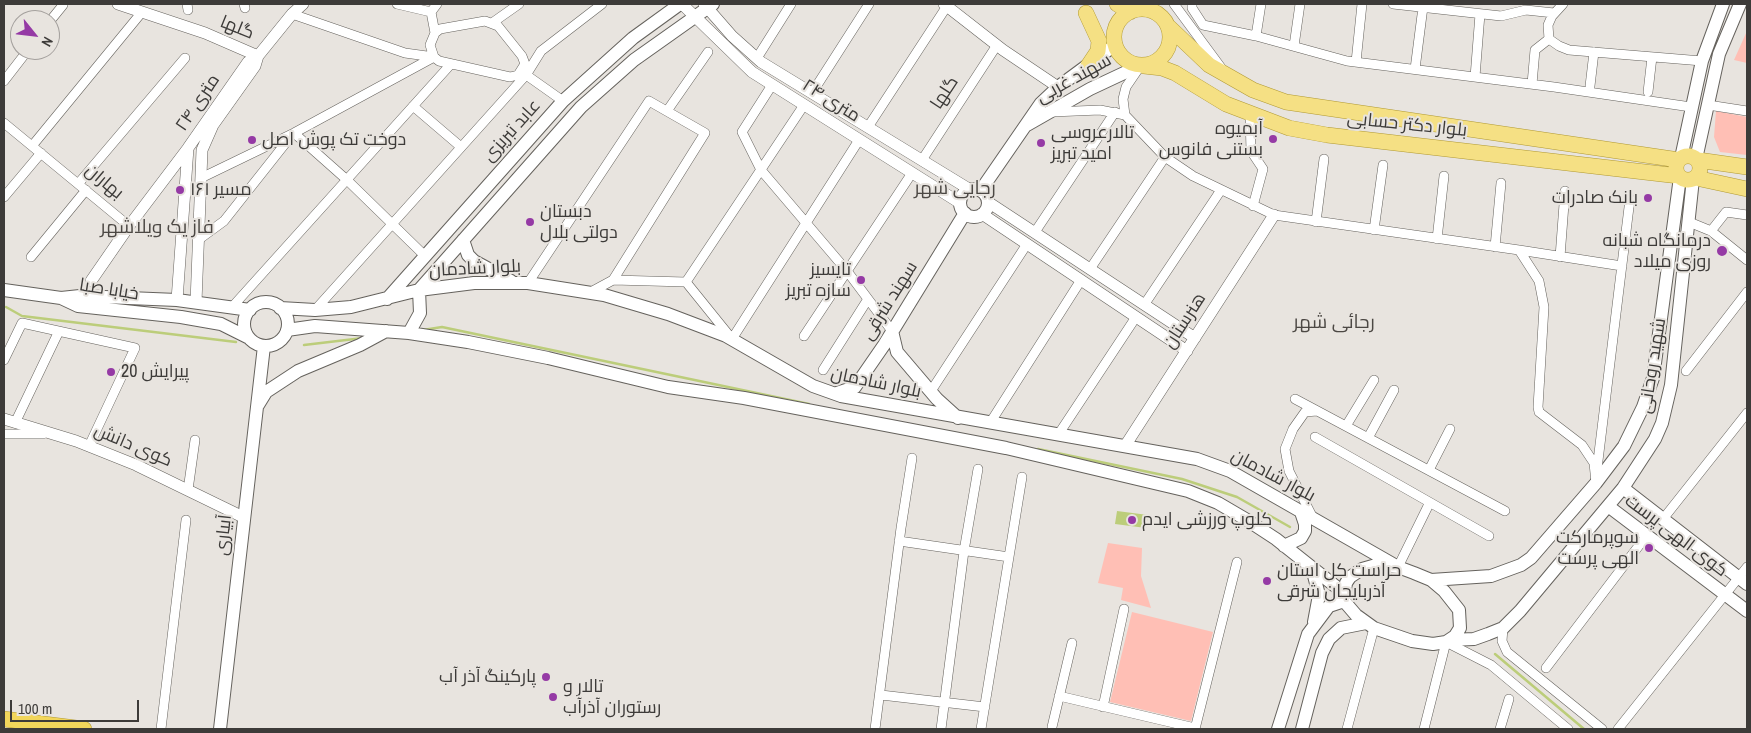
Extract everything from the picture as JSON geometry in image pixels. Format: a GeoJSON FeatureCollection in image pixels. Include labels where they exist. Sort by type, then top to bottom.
{"type":"FeatureCollection","features":[{"type":"Feature","properties":{"kind":"highway"},"geometry":{"type":"LineString","coordinates":[[4,719],[84,729]]}},
{"type":"Feature","properties":{"kind":"main road","name":"عابد تبریزی"},"geometry":{"type":"LineString","coordinates":[[386,299],[562,101],[633,38],[681,4]]}},
{"type":"Feature","properties":{"kind":"main road"},"geometry":{"type":"LineString","coordinates":[[1080,8],[1115,42],[1124,59],[1141,66],[1152,64],[1166,53],[1170,44],[1168,27],[1158,14],[1117,4]]}},
{"type":"Feature","properties":{"kind":"main road"},"geometry":{"type":"LineString","coordinates":[[1689,159],[1691,107],[1704,56],[1722,4]]}},
{"type":"Feature","properties":{"kind":"main road"},"geometry":{"type":"LineString","coordinates":[[1689,159],[1701,169],[1687,177],[1676,169],[1689,159],[1708,104],[1719,54],[1740,4]]}},
{"type":"Feature","properties":{"kind":"main road","name":"عابد تبریزی"},"geometry":{"type":"LineString","coordinates":[[419,290],[581,108],[634,60],[708,5]]}},
{"type":"Feature","properties":{"kind":"main road"},"geometry":{"type":"LineString","coordinates":[[1080,8],[1099,41],[1098,51],[1088,66]]}},
{"type":"Feature","properties":{"kind":"main road"},"geometry":{"type":"LineString","coordinates":[[1115,42],[1118,23],[1133,9]]}},
{"type":"Feature","properties":{"kind":"main road","name":"بلوار دکتر حسابی"},"geometry":{"type":"LineString","coordinates":[[1168,27],[1195,54],[1227,75],[1253,90],[1286,102],[1324,109],[1747,167]]}},
{"type":"Feature","properties":{"kind":"main road"},"geometry":{"type":"LineString","coordinates":[[1714,28],[1727,32]]}},
{"type":"Feature","properties":{"kind":"main road","name":"سهند غربی"},"geometry":{"type":"LineString","coordinates":[[975,190],[1027,125],[1031,115],[1058,87],[1088,66],[1115,42]]}},
{"type":"Feature","properties":{"kind":"main road"},"geometry":{"type":"LineString","coordinates":[[1704,56],[1719,54]]}},
{"type":"Feature","properties":{"kind":"main road","name":"بلوار دکتر حسابی"},"geometry":{"type":"LineString","coordinates":[[1141,66],[1175,73],[1226,104],[1250,115],[1289,128],[1327,135],[1687,177],[1747,188]]}},
{"type":"Feature","properties":{"kind":"main road","name":"سهند غربی"},"geometry":{"type":"LineString","coordinates":[[1027,125],[1090,89],[1141,66]]}},
{"type":"Feature","properties":{"kind":"main road","name":"شهید روحانی"},"geometry":{"type":"LineString","coordinates":[[1370,626],[1395,637],[1422,643],[1474,638],[1503,628],[1528,603],[1623,488],[1655,439],[1667,408],[1689,222],[1687,177]]}},
{"type":"Feature","properties":{"kind":"main road","name":"شهید روحانی"},"geometry":{"type":"LineString","coordinates":[[1431,580],[1491,576],[1521,565],[1531,558],[1634,429],[1653,378],[1687,177]]}},
{"type":"Feature","properties":{"kind":"main road"},"geometry":{"type":"LineString","coordinates":[[975,190],[986,195],[988,202],[982,214],[973,217],[962,208],[964,192],[975,190]]}},
{"type":"Feature","properties":{"kind":"main road","name":"سهند شرقی"},"geometry":{"type":"LineString","coordinates":[[834,393],[850,390],[855,387],[892,330],[962,208]]}},
{"type":"Feature","properties":{"kind":"main road"},"geometry":{"type":"LineString","coordinates":[[463,240],[468,254],[474,261],[522,283]]}},
{"type":"Feature","properties":{"kind":"main road","name":"بلوار شادمان"},"geometry":{"type":"LineString","coordinates":[[280,308],[315,310],[351,308],[419,290],[474,283],[522,283],[589,293],[668,314],[732,340],[813,386],[834,393],[958,418],[1125,446],[1205,462],[1230,471],[1398,568]]}},
{"type":"Feature","properties":{"kind":"main road"},"geometry":{"type":"LineString","coordinates":[[4,290],[61,298]]}},
{"type":"Feature","properties":{"kind":"main road"},"geometry":{"type":"LineString","coordinates":[[408,333],[420,313],[419,290]]}},
{"type":"Feature","properties":{"kind":"main road","name":"خیابا صبا"},"geometry":{"type":"LineString","coordinates":[[61,298],[80,296],[177,300],[233,306],[250,310]]}},
{"type":"Feature","properties":{"kind":"main road","name":"خیابا صبا"},"geometry":{"type":"LineString","coordinates":[[61,298],[78,306],[180,317],[221,324],[249,338]]}},
{"type":"Feature","properties":{"kind":"main road"},"geometry":{"type":"LineString","coordinates":[[263,303],[273,304],[280,308],[287,318],[287,330],[276,343],[264,346],[249,338],[244,326],[250,310],[263,303]]}},
{"type":"Feature","properties":{"kind":"main road"},"geometry":{"type":"LineString","coordinates":[[287,330],[315,326],[408,333],[548,358],[668,388],[744,398],[1006,448],[1188,491],[1218,503],[1284,546],[1344,597],[1370,626]]}},
{"type":"Feature","properties":{"kind":"main road"},"geometry":{"type":"LineString","coordinates":[[892,330],[897,352],[931,391],[958,418]]}},
{"type":"Feature","properties":{"kind":"main road"},"geometry":{"type":"LineString","coordinates":[[257,407],[266,392],[298,371],[360,345],[386,331]]}},
{"type":"Feature","properties":{"kind":"main road","name":"آبیاری"},"geometry":{"type":"LineString","coordinates":[[220,729],[264,346]]}},
{"type":"Feature","properties":{"kind":"main road","name":"کوی الهی پرست"},"geometry":{"type":"LineString","coordinates":[[1623,488],[1743,581]]}},
{"type":"Feature","properties":{"kind":"main road","name":"کوی الهی پرست"},"geometry":{"type":"LineString","coordinates":[[1608,506],[1747,612]]}},
{"type":"Feature","properties":{"kind":"main road"},"geometry":{"type":"LineString","coordinates":[[1284,546],[1301,538],[1305,531],[1306,524],[1302,512]]}},
{"type":"Feature","properties":{"kind":"main road"},"geometry":{"type":"LineString","coordinates":[[1344,597],[1346,583],[1350,577],[1362,569],[1376,565],[1398,568],[1431,580],[1444,591],[1459,610],[1460,628],[1448,641]]}},
{"type":"Feature","properties":{"kind":"main road"},"geometry":{"type":"LineString","coordinates":[[1312,568],[1319,595],[1314,624]]}},
{"type":"Feature","properties":{"kind":"main road"},"geometry":{"type":"LineString","coordinates":[[1278,729],[1302,649],[1314,624],[1329,606],[1344,597]]}},
{"type":"Feature","properties":{"kind":"main road"},"geometry":{"type":"LineString","coordinates":[[1302,729],[1322,652],[1329,639],[1341,628],[1370,626]]}},
{"type":"Feature","properties":{"kind":"street","name":"گلها"},"geometry":{"type":"LineString","coordinates":[[119,4],[205,33],[258,56]]}},
{"type":"Feature","properties":{"kind":"street","name":"۲۴ متری"},"geometry":{"type":"LineString","coordinates":[[196,302],[202,150],[213,125],[255,66],[258,56],[293,9],[303,4]]}},
{"type":"Feature","properties":{"kind":"street"},"geometry":{"type":"LineString","coordinates":[[397,4],[434,8],[435,33],[430,45],[434,57]]}},
{"type":"Feature","properties":{"kind":"street"},"geometry":{"type":"LineString","coordinates":[[492,23],[519,4]]}},
{"type":"Feature","properties":{"kind":"street"},"geometry":{"type":"LineString","coordinates":[[315,310],[462,147],[541,51],[602,4]]}},
{"type":"Feature","properties":{"kind":"street","name":"۲۴ متری"},"geometry":{"type":"LineString","coordinates":[[681,4],[736,58],[768,83],[912,173],[962,208]]}},
{"type":"Feature","properties":{"kind":"street"},"geometry":{"type":"LineString","coordinates":[[757,58],[791,4]]}},
{"type":"Feature","properties":{"kind":"street"},"geometry":{"type":"LineString","coordinates":[[812,93],[869,4]]}},
{"type":"Feature","properties":{"kind":"street"},"geometry":{"type":"LineString","coordinates":[[1174,4],[1227,75]]}},
{"type":"Feature","properties":{"kind":"street"},"geometry":{"type":"LineString","coordinates":[[1192,4],[1192,8],[1203,24],[1356,62],[1532,84],[1691,107]]}},
{"type":"Feature","properties":{"kind":"street"},"geometry":{"type":"LineString","coordinates":[[1256,36],[1261,4]]}},
{"type":"Feature","properties":{"kind":"street"},"geometry":{"type":"LineString","coordinates":[[1294,46],[1300,4]]}},
{"type":"Feature","properties":{"kind":"street"},"geometry":{"type":"LineString","coordinates":[[1356,62],[1362,4]]}},
{"type":"Feature","properties":{"kind":"street"},"geometry":{"type":"LineString","coordinates":[[1393,4],[1501,16],[1526,10],[1554,13]]}},
{"type":"Feature","properties":{"kind":"street"},"geometry":{"type":"LineString","coordinates":[[1517,4],[1526,10]]}},
{"type":"Feature","properties":{"kind":"street"},"geometry":{"type":"LineString","coordinates":[[1563,4],[1554,13],[1548,25],[1549,38],[1559,46],[1570,50],[1652,57],[1704,56]]}},
{"type":"Feature","properties":{"kind":"street"},"geometry":{"type":"LineString","coordinates":[[59,10],[63,5]]}},
{"type":"Feature","properties":{"kind":"street","name":"۲۴ متری"},"geometry":{"type":"LineString","coordinates":[[708,5],[732,36],[772,69],[975,190]]}},
{"type":"Feature","properties":{"kind":"street"},"geometry":{"type":"LineString","coordinates":[[868,127],[945,5],[997,45],[1058,87]]}},
{"type":"Feature","properties":{"kind":"street"},"geometry":{"type":"LineString","coordinates":[[1415,69],[1423,7]]}},
{"type":"Feature","properties":{"kind":"street"},"geometry":{"type":"LineString","coordinates":[[293,9],[405,52],[434,57],[439,61],[510,77],[524,74],[562,101]]}},
{"type":"Feature","properties":{"kind":"street"},"geometry":{"type":"LineString","coordinates":[[32,146],[142,12]]}},
{"type":"Feature","properties":{"kind":"street"},"geometry":{"type":"LineString","coordinates":[[1475,77],[1480,14]]}},
{"type":"Feature","properties":{"kind":"street"},"geometry":{"type":"LineString","coordinates":[[435,33],[446,28],[478,22],[492,23],[503,31],[522,56],[525,64],[524,74]]}},
{"type":"Feature","properties":{"kind":"street"},"geometry":{"type":"LineString","coordinates":[[1532,84],[1535,50],[1549,38]]}},
{"type":"Feature","properties":{"kind":"street","name":"گلها"},"geometry":{"type":"LineString","coordinates":[[922,160],[997,45]]}},
{"type":"Feature","properties":{"kind":"street"},"geometry":{"type":"LineString","coordinates":[[667,111],[708,52]]}},
{"type":"Feature","properties":{"kind":"street"},"geometry":{"type":"LineString","coordinates":[[1590,86],[1594,52]]}},
{"type":"Feature","properties":{"kind":"street","name":"۲۴ متری"},"geometry":{"type":"LineString","coordinates":[[177,300],[188,148],[248,62],[258,56]]}},
{"type":"Feature","properties":{"kind":"street"},"geometry":{"type":"LineString","coordinates":[[201,178],[294,133],[434,57]]}},
{"type":"Feature","properties":{"kind":"street"},"geometry":{"type":"LineString","coordinates":[[1648,92],[1652,57]]}},
{"type":"Feature","properties":{"kind":"street"},"geometry":{"type":"LineString","coordinates":[[78,184],[185,58]]}},
{"type":"Feature","properties":{"kind":"street"},"geometry":{"type":"LineString","coordinates":[[4,80],[20,60]]}},
{"type":"Feature","properties":{"kind":"street"},"geometry":{"type":"LineString","coordinates":[[233,306],[451,64]]}},
{"type":"Feature","properties":{"kind":"street"},"geometry":{"type":"LineString","coordinates":[[1125,116],[1123,99],[1126,87],[1141,66]]}},
{"type":"Feature","properties":{"kind":"street"},"geometry":{"type":"LineString","coordinates":[[772,69],[768,83],[742,132],[762,170],[848,270],[892,330]]}},
{"type":"Feature","properties":{"kind":"street"},"geometry":{"type":"LineString","coordinates":[[522,283],[649,101],[705,134],[614,280]]}},
{"type":"Feature","properties":{"kind":"street"},"geometry":{"type":"LineString","coordinates":[[1708,104],[1747,111]]}},
{"type":"Feature","properties":{"kind":"street"},"geometry":{"type":"LineString","coordinates":[[686,282],[804,105]]}},
{"type":"Feature","properties":{"kind":"street"},"geometry":{"type":"LineString","coordinates":[[413,106],[462,147]]}},
{"type":"Feature","properties":{"kind":"street"},"geometry":{"type":"LineString","coordinates":[[1050,112],[1115,112],[1125,116],[1165,157],[1193,176],[1274,215],[1622,266]]}},
{"type":"Feature","properties":{"kind":"street"},"geometry":{"type":"LineString","coordinates":[[1035,232],[1115,112]]}},
{"type":"Feature","properties":{"kind":"street"},"geometry":{"type":"LineString","coordinates":[[1250,115],[1251,151],[1263,168],[1253,206]]}},
{"type":"Feature","properties":{"kind":"street","name":"بهاران"},"geometry":{"type":"LineString","coordinates":[[4,122],[129,226],[188,148]]}},
{"type":"Feature","properties":{"kind":"street"},"geometry":{"type":"LineString","coordinates":[[294,133],[424,255]]}},
{"type":"Feature","properties":{"kind":"street"},"geometry":{"type":"LineString","coordinates":[[198,240],[224,221],[294,133]]}},
{"type":"Feature","properties":{"kind":"street"},"geometry":{"type":"LineString","coordinates":[[589,293],[614,280],[686,282],[732,340],[859,140]]}},
{"type":"Feature","properties":{"kind":"street"},"geometry":{"type":"LineString","coordinates":[[188,148],[202,150]]}},
{"type":"Feature","properties":{"kind":"street"},"geometry":{"type":"LineString","coordinates":[[4,197],[41,153]]}},
{"type":"Feature","properties":{"kind":"street"},"geometry":{"type":"LineString","coordinates":[[1090,269],[1165,157]]}},
{"type":"Feature","properties":{"kind":"street"},"geometry":{"type":"LineString","coordinates":[[1316,222],[1324,159]]}},
{"type":"Feature","properties":{"kind":"street"},"geometry":{"type":"LineString","coordinates":[[1374,230],[1382,165]]}},
{"type":"Feature","properties":{"kind":"street"},"geometry":{"type":"LineString","coordinates":[[804,336],[912,173]]}},
{"type":"Feature","properties":{"kind":"street"},"geometry":{"type":"LineString","coordinates":[[1437,239],[1444,176]]}},
{"type":"Feature","properties":{"kind":"street"},"geometry":{"type":"LineString","coordinates":[[1495,247],[1501,183]]}},
{"type":"Feature","properties":{"kind":"street"},"geometry":{"type":"LineString","coordinates":[[185,188],[189,193],[195,194],[200,191]]}},
{"type":"Feature","properties":{"kind":"street"},"geometry":{"type":"LineString","coordinates":[[31,257],[86,190]]}},
{"type":"Feature","properties":{"kind":"street"},"geometry":{"type":"LineString","coordinates":[[1144,305],[1221,190]]}},
{"type":"Feature","properties":{"kind":"street"},"geometry":{"type":"LineString","coordinates":[[1560,257],[1565,191]]}},
{"type":"Feature","properties":{"kind":"street"},"geometry":{"type":"LineString","coordinates":[[1596,477],[1630,199]]}},
{"type":"Feature","properties":{"kind":"street"},"geometry":{"type":"LineString","coordinates":[[988,202],[1194,338]]}},
{"type":"Feature","properties":{"kind":"street"},"geometry":{"type":"LineString","coordinates":[[1710,231],[1726,212],[1747,215]]}},
{"type":"Feature","properties":{"kind":"street"},"geometry":{"type":"LineString","coordinates":[[982,214],[1187,351]]}},
{"type":"Feature","properties":{"kind":"street","name":"هنرستان"},"geometry":{"type":"LineString","coordinates":[[1125,446],[1274,215]]}},
{"type":"Feature","properties":{"kind":"street"},"geometry":{"type":"LineString","coordinates":[[1689,222],[1710,231],[1747,260]]}},
{"type":"Feature","properties":{"kind":"street"},"geometry":{"type":"LineString","coordinates":[[91,281],[129,226]]}},
{"type":"Feature","properties":{"kind":"street"},"geometry":{"type":"LineString","coordinates":[[931,391],[1027,244]]}},
{"type":"Feature","properties":{"kind":"street"},"geometry":{"type":"LineString","coordinates":[[1519,250],[1539,281],[1544,307],[1539,412],[1582,445],[1594,463],[1596,477]]}},
{"type":"Feature","properties":{"kind":"street"},"geometry":{"type":"LineString","coordinates":[[990,423],[1081,280]]}},
{"type":"Feature","properties":{"kind":"street"},"geometry":{"type":"LineString","coordinates":[[1686,371],[1747,292]]}},
{"type":"Feature","properties":{"kind":"street"},"geometry":{"type":"LineString","coordinates":[[823,370],[868,299]]}},
{"type":"Feature","properties":{"kind":"street"},"geometry":{"type":"LineString","coordinates":[[1058,435],[1136,317]]}},
{"type":"Feature","properties":{"kind":"street"},"geometry":{"type":"LineString","coordinates":[[4,360],[22,323],[135,348],[89,446]]}},
{"type":"Feature","properties":{"kind":"street"},"geometry":{"type":"LineString","coordinates":[[9,421],[59,331]]}},
{"type":"Feature","properties":{"kind":"street"},"geometry":{"type":"LineString","coordinates":[[1346,426],[1374,380]]}},
{"type":"Feature","properties":{"kind":"street"},"geometry":{"type":"LineString","coordinates":[[1368,438],[1394,390]]}},
{"type":"Feature","properties":{"kind":"street"},"geometry":{"type":"LineString","coordinates":[[1295,399],[1505,511]]}},
{"type":"Feature","properties":{"kind":"street"},"geometry":{"type":"LineString","coordinates":[[1313,518],[1289,471],[1285,449],[1293,429],[1305,412],[1318,411]]}},
{"type":"Feature","properties":{"kind":"street"},"geometry":{"type":"LineString","coordinates":[[1663,519],[1747,413]]}},
{"type":"Feature","properties":{"kind":"street","name":"کوی دانش"},"geometry":{"type":"LineString","coordinates":[[9,421],[89,446],[136,465],[243,517]]}},
{"type":"Feature","properties":{"kind":"street"},"geometry":{"type":"LineString","coordinates":[[1429,470],[1450,430]]}},
{"type":"Feature","properties":{"kind":"street"},"geometry":{"type":"LineString","coordinates":[[4,434],[51,434]]}},
{"type":"Feature","properties":{"kind":"street"},"geometry":{"type":"LineString","coordinates":[[1315,437],[1489,536]]}},
{"type":"Feature","properties":{"kind":"street"},"geometry":{"type":"LineString","coordinates":[[188,490],[195,440]]}},
{"type":"Feature","properties":{"kind":"street"},"geometry":{"type":"LineString","coordinates":[[875,729],[881,695],[899,541],[912,458]]}},
{"type":"Feature","properties":{"kind":"street"},"geometry":{"type":"LineString","coordinates":[[941,729],[964,551],[978,469]]}},
{"type":"Feature","properties":{"kind":"street"},"geometry":{"type":"LineString","coordinates":[[981,729],[1022,477]]}},
{"type":"Feature","properties":{"kind":"street"},"geometry":{"type":"LineString","coordinates":[[1398,568],[1430,504]]}},
{"type":"Feature","properties":{"kind":"street"},"geometry":{"type":"LineString","coordinates":[[161,729],[186,520]]}},
{"type":"Feature","properties":{"kind":"street"},"geometry":{"type":"LineString","coordinates":[[1546,668],[1647,535]]}},
{"type":"Feature","properties":{"kind":"street"},"geometry":{"type":"LineString","coordinates":[[899,541],[1009,557]]}},
{"type":"Feature","properties":{"kind":"street"},"geometry":{"type":"LineString","coordinates":[[1059,696],[1195,728],[1237,562]]}},
{"type":"Feature","properties":{"kind":"street"},"geometry":{"type":"LineString","coordinates":[[1618,729],[1726,595],[1743,581],[1747,567]]}},
{"type":"Feature","properties":{"kind":"street"},"geometry":{"type":"LineString","coordinates":[[1103,707],[1124,609]]}},
{"type":"Feature","properties":{"kind":"street"},"geometry":{"type":"LineString","coordinates":[[1347,729],[1370,626]]}},
{"type":"Feature","properties":{"kind":"street"},"geometry":{"type":"LineString","coordinates":[[1503,628],[1502,641],[1507,652],[1602,729]]}},
{"type":"Feature","properties":{"kind":"street"},"geometry":{"type":"LineString","coordinates":[[1424,729],[1448,641],[1491,665],[1568,729]]}},
{"type":"Feature","properties":{"kind":"street"},"geometry":{"type":"LineString","coordinates":[[1052,727],[1072,643]]}},
{"type":"Feature","properties":{"kind":"street"},"geometry":{"type":"LineString","coordinates":[[881,695],[985,707]]}},
{"type":"Feature","properties":{"kind":"street"},"geometry":{"type":"LineString","coordinates":[[1500,729],[1509,699]]}},
{"type":"Feature","properties":{"kind":"shaded area"},"geometry":{"type":"Polygon","coordinates":[[[1747,31],[1747,63],[1734,60],[1747,31]]]}},
{"type":"Feature","properties":{"kind":"shaded area"},"geometry":{"type":"Polygon","coordinates":[[[1716,111],[1747,117],[1747,155],[1720,152],[1714,137],[1716,111]]]}},
{"type":"Feature","properties":{"kind":"shaded area","name":"کلوپ ورزشی ایدم"},"geometry":{"type":"Polygon","coordinates":[[[1117,511],[1148,515],[1146,528],[1115,524],[1117,511]]]}},
{"type":"Feature","properties":{"kind":"shaded area"},"geometry":{"type":"Polygon","coordinates":[[[1108,543],[1142,548],[1141,576],[1151,608],[1121,600],[1123,588],[1098,583],[1108,543]]]}},
{"type":"Feature","properties":{"kind":"shaded area"},"geometry":{"type":"Polygon","coordinates":[[[1132,612],[1213,632],[1191,721],[1110,702],[1132,612]]]}},
{"type":"Feature","properties":{"kind":"waterway"},"geometry":{"type":"LineString","coordinates":[[6,307],[22,316],[236,342]]}},
{"type":"Feature","properties":{"kind":"waterway"},"geometry":{"type":"LineString","coordinates":[[423,330],[442,327],[809,404]]}},
{"type":"Feature","properties":{"kind":"waterway"},"geometry":{"type":"LineString","coordinates":[[304,345],[363,338]]}},
{"type":"Feature","properties":{"kind":"waterway"},"geometry":{"type":"LineString","coordinates":[[1038,449],[1182,479],[1237,497],[1290,527]]}},
{"type":"Feature","properties":{"kind":"waterway"},"geometry":{"type":"LineString","coordinates":[[1495,654],[1584,729]]}},
{"type":"Feature","properties":{"kind":"place","name":"آبمیوه بستنی فانوس"},"geometry":{"type":"Point","coordinates":[1273,139]}},
{"type":"Feature","properties":{"kind":"place","name":"دوخت تک پوش اصل"},"geometry":{"type":"Point","coordinates":[252,140]}},
{"type":"Feature","properties":{"kind":"place","name":"تالارعروسی امید تبریز"},"geometry":{"type":"Point","coordinates":[1041,143]}},
{"type":"Feature","properties":{"kind":"place","name":"مسیر ۱۶۱"},"geometry":{"type":"Point","coordinates":[180,190]}},
{"type":"Feature","properties":{"kind":"place","name":"بانک صادرات"},"geometry":{"type":"Point","coordinates":[1648,198]}},
{"type":"Feature","properties":{"kind":"place","name":"دبستان دولتی بلال"},"geometry":{"type":"Point","coordinates":[530,222]}},
{"type":"Feature","properties":{"kind":"place","name":"درمانگاه شبانه روزی میلاد"},"geometry":{"type":"Point","coordinates":[1722,251]}},
{"type":"Feature","properties":{"kind":"place","name":"تایسیز سازه تبریز"},"geometry":{"type":"Point","coordinates":[861,280]}},
{"type":"Feature","properties":{"kind":"place","name":"پیرایش 20"},"geometry":{"type":"Point","coordinates":[111,372]}},
{"type":"Feature","properties":{"kind":"place","name":"کلوپ ورزشی ایدم"},"geometry":{"type":"Point","coordinates":[1132,520]}},
{"type":"Feature","properties":{"kind":"place","name":"سوپرمارکت الهی پرست"},"geometry":{"type":"Point","coordinates":[1649,548]}},
{"type":"Feature","properties":{"kind":"place","name":"حراست کل استان آذربایجان شرقی"},"geometry":{"type":"Point","coordinates":[1267,581]}},
{"type":"Feature","properties":{"kind":"place","name":"پارکینگ آذر آب"},"geometry":{"type":"Point","coordinates":[546,677]}},
{"type":"Feature","properties":{"kind":"place","name":"تالار و رستوران آذرآب"},"geometry":{"type":"Point","coordinates":[553,697]}},
{"type":"Feature","properties":{"kind":"district","name":"رجایی شهر"},"geometry":{"type":"Point","coordinates":[955,189]}},
{"type":"Feature","properties":{"kind":"district","name":"فاز یک ویلاشهر"},"geometry":{"type":"Point","coordinates":[157,228]}},
{"type":"Feature","properties":{"kind":"district","name":"رجائی شهر"},"geometry":{"type":"Point","coordinates":[1334,323]}}]}
